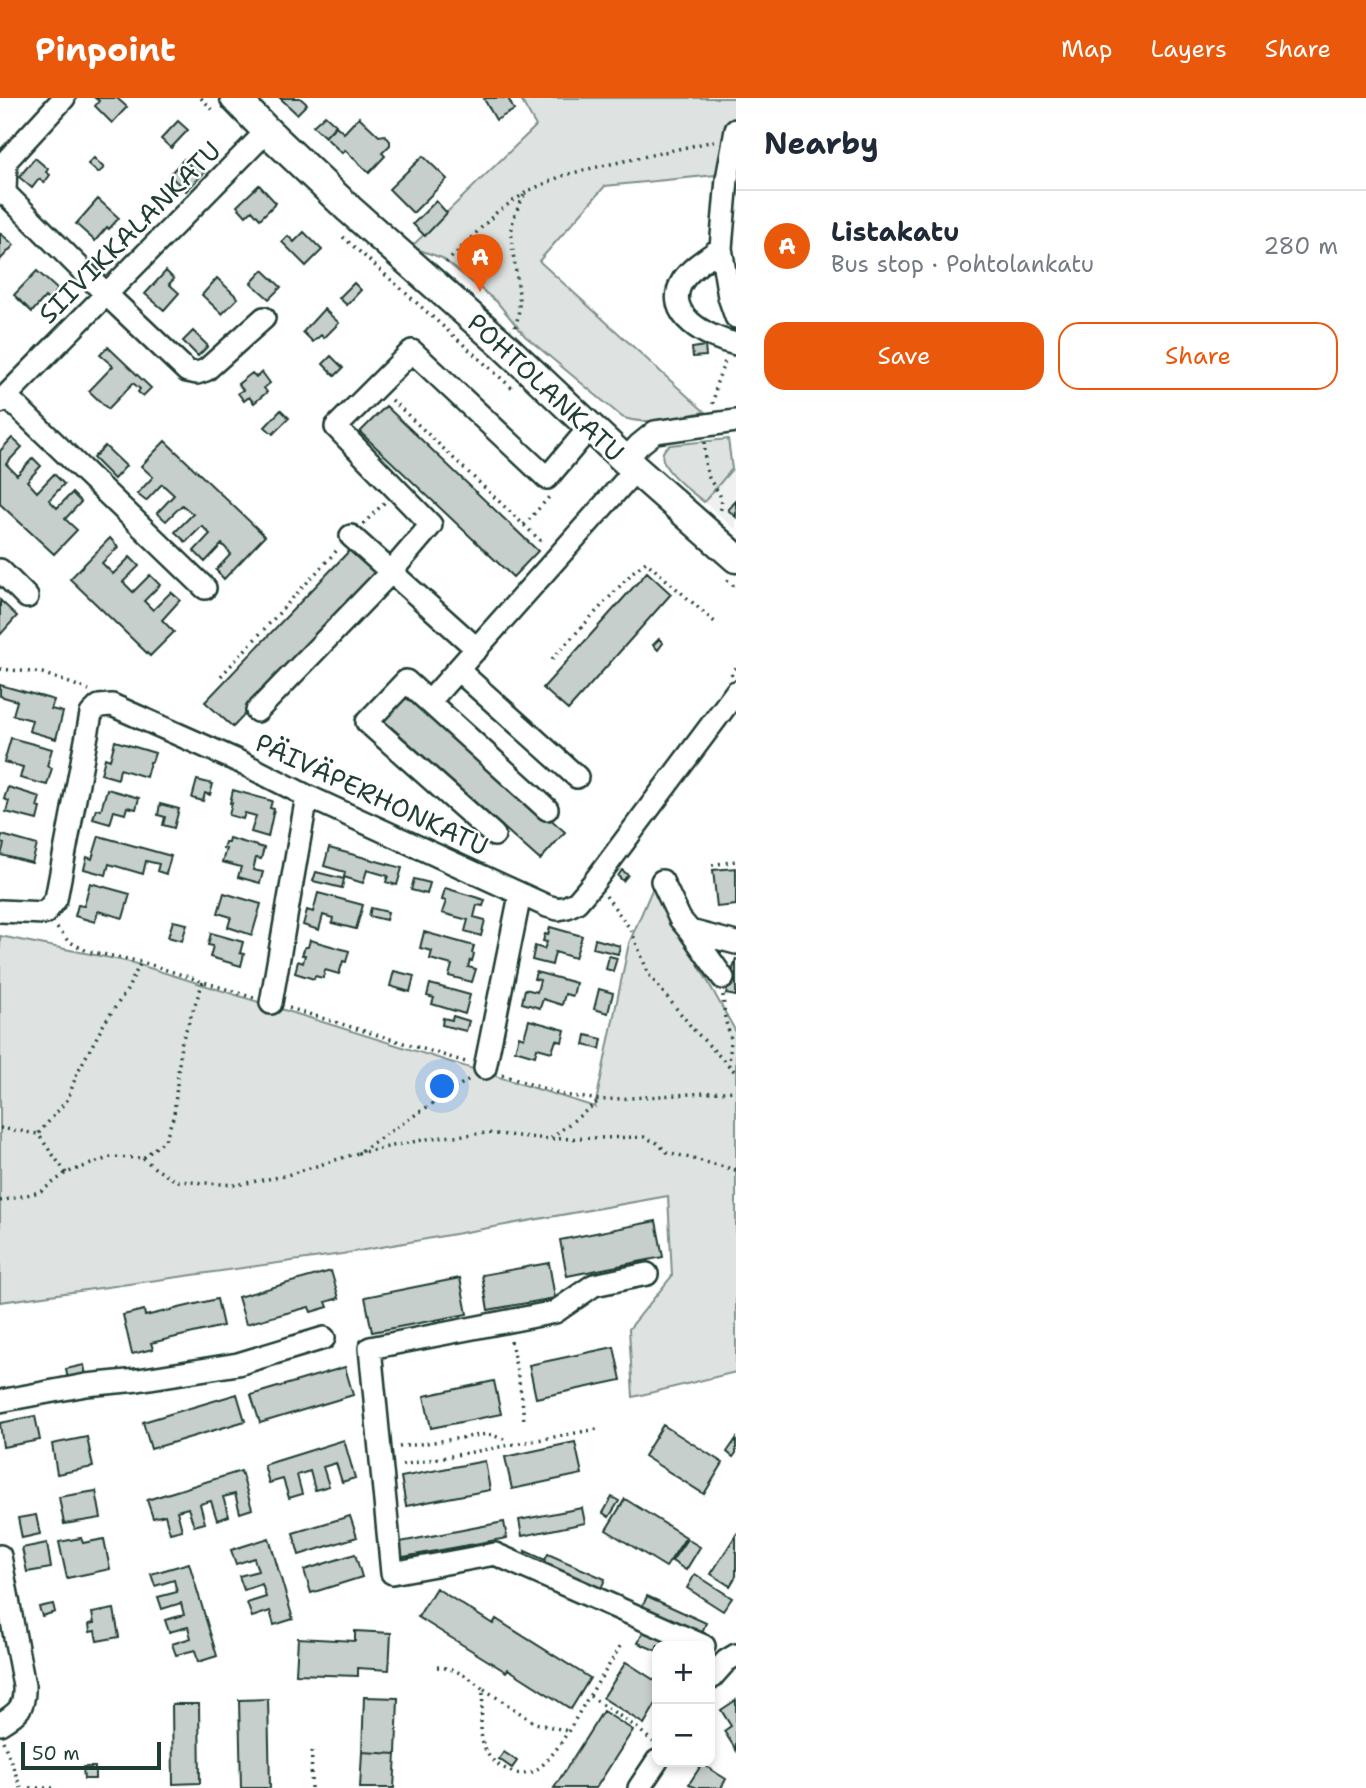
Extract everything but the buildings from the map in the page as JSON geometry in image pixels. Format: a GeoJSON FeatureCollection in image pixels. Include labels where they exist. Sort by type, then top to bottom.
{"type":"FeatureCollection","features":[{"type":"Feature","properties":{"kind":"main road","name":"POHTOLANKATU"},"geometry":{"type":"LineString","coordinates":[[235,98],[349,209],[503,345],[630,465],[736,558]]}},
{"type":"Feature","properties":{"kind":"street"},"geometry":{"type":"LineString","coordinates":[[64,99],[6,161],[2,194],[187,371],[197,373],[206,370],[264,318]]}},
{"type":"Feature","properties":{"kind":"street","name":"SIIVIKKALANKATU"},"geometry":{"type":"LineString","coordinates":[[3,399],[268,131]]}},
{"type":"Feature","properties":{"kind":"street"},"geometry":{"type":"LineString","coordinates":[[735,134],[727,179],[721,248],[729,297],[736,317]]}},
{"type":"Feature","properties":{"kind":"street"},"geometry":{"type":"LineString","coordinates":[[721,248],[682,281],[678,293],[679,304],[687,321],[736,345]]}},
{"type":"Feature","properties":{"kind":"street"},"geometry":{"type":"LineString","coordinates":[[257,712],[391,572],[431,525],[336,427],[412,351],[547,478],[590,428]]}},
{"type":"Feature","properties":{"kind":"street"},"geometry":{"type":"LineString","coordinates":[[3,399],[205,588]]}},
{"type":"Feature","properties":{"kind":"street"},"geometry":{"type":"LineString","coordinates":[[429,702],[558,557],[630,465],[639,445],[655,432],[736,421]]}},
{"type":"Feature","properties":{"kind":"street"},"geometry":{"type":"LineString","coordinates":[[351,536],[477,649]]}},
{"type":"Feature","properties":{"kind":"street"},"geometry":{"type":"LineString","coordinates":[[0,570],[27,597]]}},
{"type":"Feature","properties":{"kind":"street"},"geometry":{"type":"LineString","coordinates":[[458,670],[577,777]]}},
{"type":"Feature","properties":{"kind":"street"},"geometry":{"type":"LineString","coordinates":[[494,835],[367,722],[406,681],[547,809]]}},
{"type":"Feature","properties":{"kind":"street","name":"PÄIVÄPERHONKATU"},"geometry":{"type":"LineString","coordinates":[[99,706],[112,705],[238,761],[520,895],[558,909],[577,902],[594,882],[736,692]]}},
{"type":"Feature","properties":{"kind":"street"},"geometry":{"type":"LineString","coordinates":[[0,911],[45,913],[56,899],[92,714],[99,706]]}},
{"type":"Feature","properties":{"kind":"street"},"geometry":{"type":"LineString","coordinates":[[271,1003],[307,796]]}},
{"type":"Feature","properties":{"kind":"street"},"geometry":{"type":"LineString","coordinates":[[662,881],[680,919],[723,978]]}},
{"type":"Feature","properties":{"kind":"street"},"geometry":{"type":"LineString","coordinates":[[485,1068],[520,895]]}},
{"type":"Feature","properties":{"kind":"street"},"geometry":{"type":"LineString","coordinates":[[690,931],[736,943]]}},
{"type":"Feature","properties":{"kind":"street"},"geometry":{"type":"LineString","coordinates":[[647,1274],[594,1285],[555,1312],[370,1348],[392,1573],[495,1554],[694,1641]]}},
{"type":"Feature","properties":{"kind":"street"},"geometry":{"type":"LineString","coordinates":[[0,1401],[86,1385],[138,1380],[238,1364],[324,1338]]}},
{"type":"Feature","properties":{"kind":"street"},"geometry":{"type":"LineString","coordinates":[[0,1556],[25,1699],[1,1732]]}},
{"type":"Feature","properties":{"kind":"street"},"geometry":{"type":"LineString","coordinates":[[715,1670],[724,1655]]}},
{"type":"Feature","properties":{"kind":"street"},"geometry":{"type":"LineString","coordinates":[[639,1788],[652,1760]]}},
{"type":"Feature","properties":{"kind":"path"},"geometry":{"type":"LineString","coordinates":[[446,263],[497,212],[524,194],[562,176],[735,134]]}},
{"type":"Feature","properties":{"kind":"path"},"geometry":{"type":"LineString","coordinates":[[513,332],[519,317],[519,299],[512,224],[524,194]]}},
{"type":"Feature","properties":{"kind":"path"},"geometry":{"type":"LineString","coordinates":[[377,386],[558,557]]}},
{"type":"Feature","properties":{"kind":"path"},"geometry":{"type":"LineString","coordinates":[[221,676],[397,489]]}},
{"type":"Feature","properties":{"kind":"path"},"geometry":{"type":"LineString","coordinates":[[552,659],[634,571],[646,562],[717,625]]}},
{"type":"Feature","properties":{"kind":"path"},"geometry":{"type":"LineString","coordinates":[[0,670],[42,673],[88,689],[99,706]]}},
{"type":"Feature","properties":{"kind":"path"},"geometry":{"type":"LineString","coordinates":[[712,864],[736,861]]}},
{"type":"Feature","properties":{"kind":"path"},"geometry":{"type":"LineString","coordinates":[[594,882],[631,930],[649,975],[694,1030],[736,1073]]}},
{"type":"Feature","properties":{"kind":"path"},"geometry":{"type":"LineString","coordinates":[[45,913],[68,942],[87,951],[142,961],[564,1095],[600,1100],[736,1091]]}},
{"type":"Feature","properties":{"kind":"path"},"geometry":{"type":"LineString","coordinates":[[38,1134],[68,1100],[77,1073],[142,961]]}},
{"type":"Feature","properties":{"kind":"path"},"geometry":{"type":"LineString","coordinates":[[723,978],[725,1019],[731,1039],[729,1065]]}},
{"type":"Feature","properties":{"kind":"path"},"geometry":{"type":"LineString","coordinates":[[143,1158],[165,1140],[174,1115],[180,1044],[203,982]]}},
{"type":"Feature","properties":{"kind":"path"},"geometry":{"type":"LineString","coordinates":[[358,1153],[485,1068]]}},
{"type":"Feature","properties":{"kind":"path"},"geometry":{"type":"LineString","coordinates":[[549,1139],[600,1100]]}},
{"type":"Feature","properties":{"kind":"path"},"geometry":{"type":"LineString","coordinates":[[0,1128],[38,1134],[66,1173]]}},
{"type":"Feature","properties":{"kind":"path"},"geometry":{"type":"LineString","coordinates":[[0,1201],[40,1192],[66,1173],[111,1157],[143,1158],[176,1181],[236,1185],[285,1176],[358,1153],[432,1138],[486,1133],[549,1139],[644,1137],[667,1152],[736,1170]]}},
{"type":"Feature","properties":{"kind":"path"},"geometry":{"type":"LineString","coordinates":[[508,1322],[524,1422]]}},
{"type":"Feature","properties":{"kind":"path"},"geometry":{"type":"LineString","coordinates":[[381,1459],[597,1429]]}},
{"type":"Feature","properties":{"kind":"path"},"geometry":{"type":"LineString","coordinates":[[381,1459],[488,1434],[504,1439]]}},
{"type":"Feature","properties":{"kind":"path"},"geometry":{"type":"LineString","coordinates":[[484,1689],[481,1733],[484,1752],[497,1765],[515,1774],[534,1772],[550,1757],[568,1731],[620,1646]]}},
{"type":"Feature","properties":{"kind":"path"},"geometry":{"type":"LineString","coordinates":[[437,1667],[468,1676],[535,1723],[568,1731]]}},
{"type":"Feature","properties":{"kind":"path"},"geometry":{"type":"LineString","coordinates":[[590,1696],[636,1727],[652,1747]]}},
{"type":"Feature","properties":{"kind":"path"},"geometry":{"type":"LineString","coordinates":[[1,1732],[21,1788]]}},
{"type":"Feature","properties":{"kind":"path"},"geometry":{"type":"LineString","coordinates":[[311,1788],[312,1746]]}},
{"type":"Feature","properties":{"kind":"path"},"geometry":{"type":"LineString","coordinates":[[30,1788],[52,1788]]}},
{"type":"Feature","properties":{"kind":"shaded area"},"geometry":{"type":"Polygon","coordinates":[[[520,98],[736,98],[736,173],[605,186],[539,261],[705,412],[651,421],[622,417],[525,336],[497,302],[442,258],[411,247],[536,126],[520,98]]]}},
{"type":"Feature","properties":{"kind":"shaded area"},"geometry":{"type":"Polygon","coordinates":[[[728,439],[732,469],[704,502],[666,467],[664,451],[670,445],[728,439]]]}},
{"type":"Feature","properties":{"kind":"shaded area"},"geometry":{"type":"Polygon","coordinates":[[[732,469],[736,472],[736,530],[704,502],[732,469]]]}},
{"type":"Feature","properties":{"kind":"shaded area"},"geometry":{"type":"Polygon","coordinates":[[[654,885],[736,1032],[736,1372],[633,1397],[629,1329],[672,1276],[668,1196],[342,1254],[0,1302],[0,936],[130,962],[595,1107],[629,943],[654,885]]]}},
{"type":"Feature","properties":{"kind":"place","name":"Listakatu"},"geometry":{"type":"Point","coordinates":[480,292]}}]}
